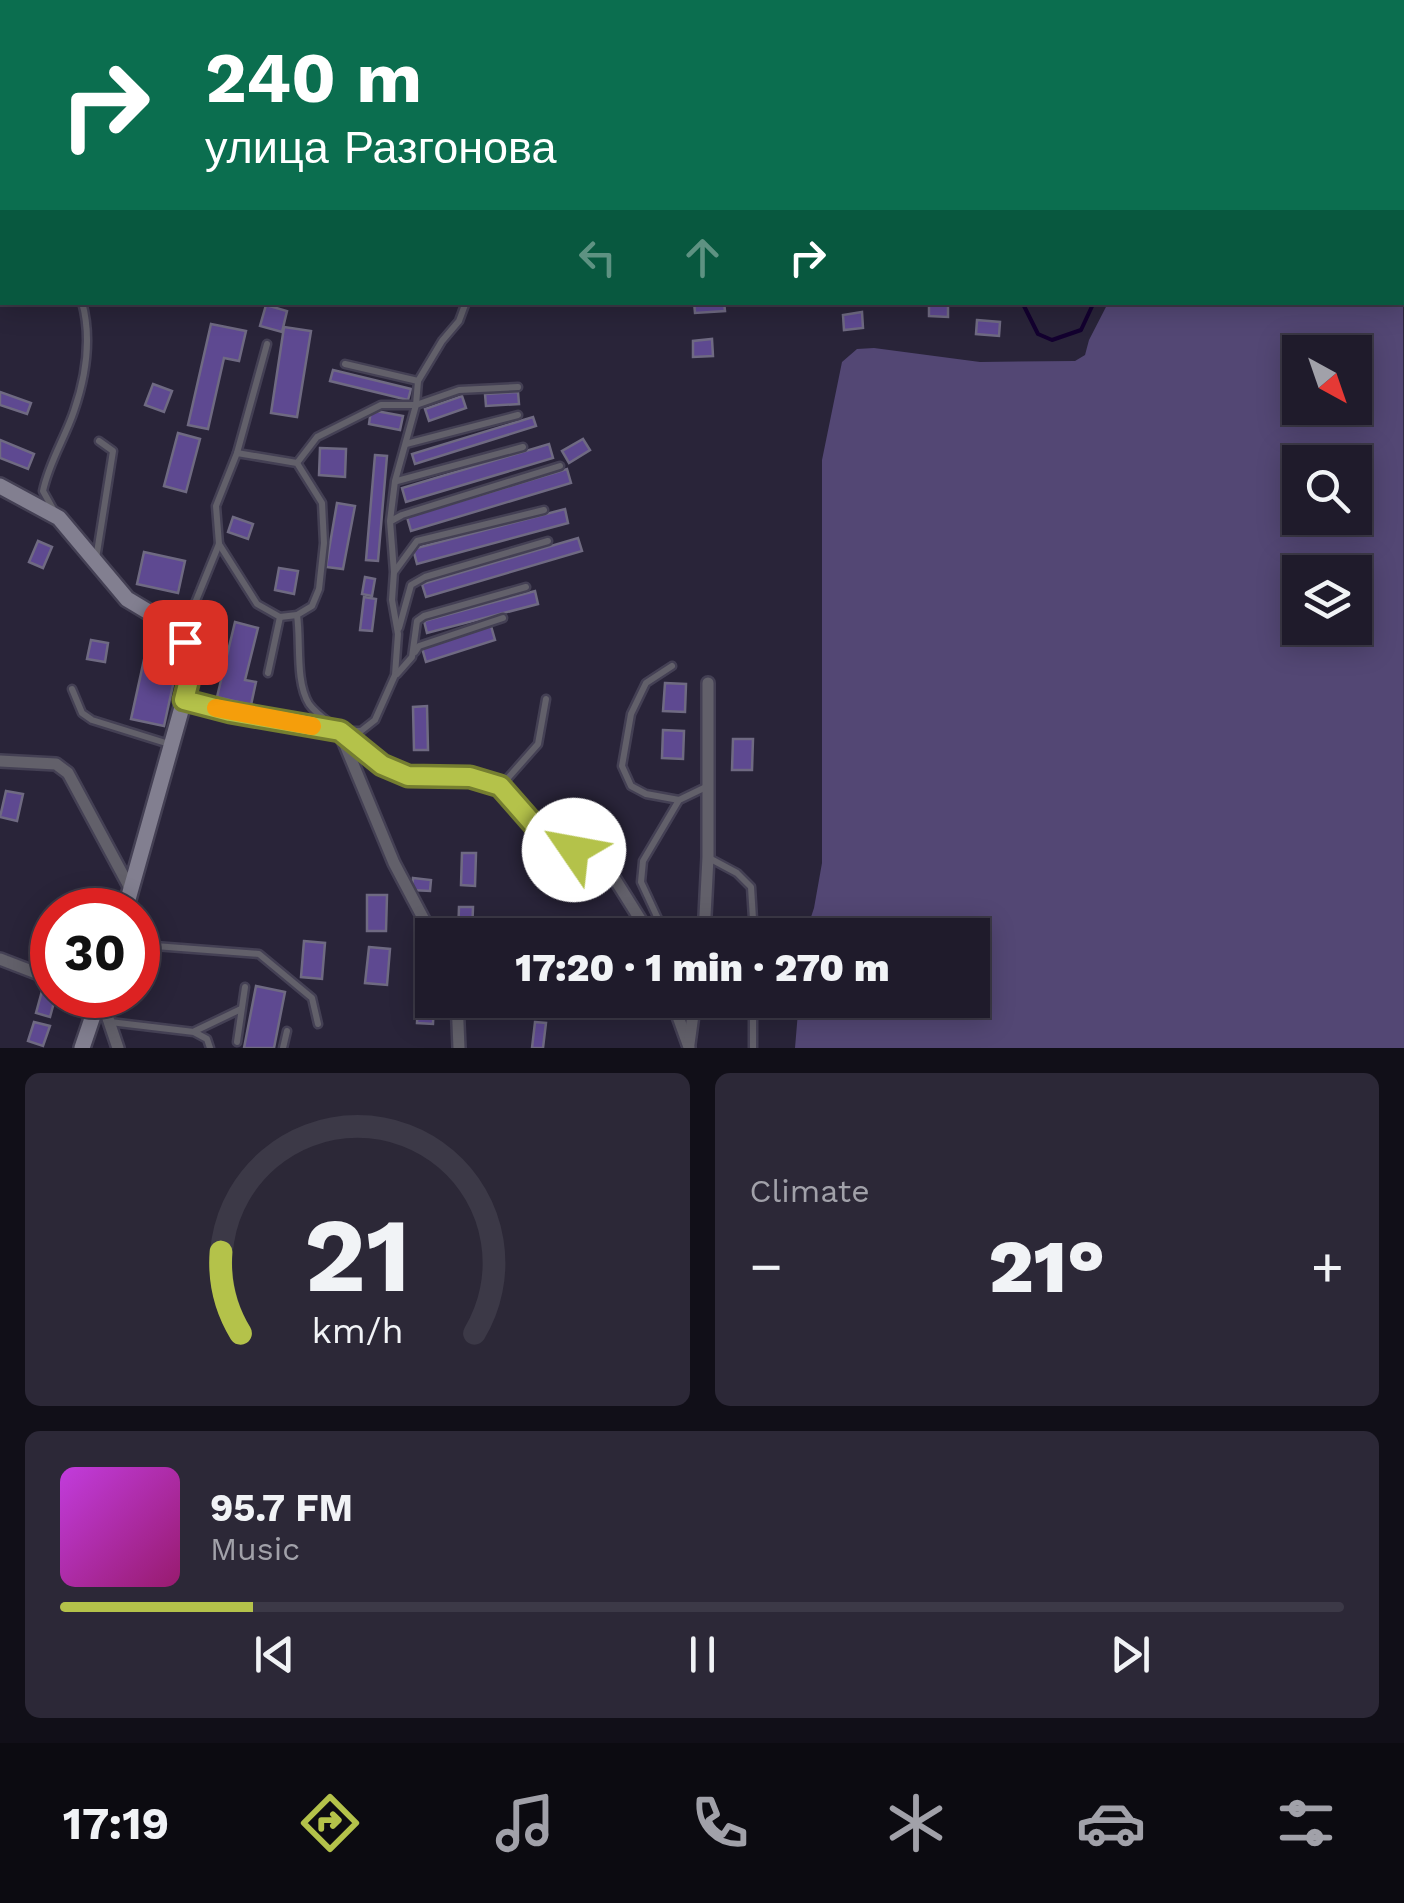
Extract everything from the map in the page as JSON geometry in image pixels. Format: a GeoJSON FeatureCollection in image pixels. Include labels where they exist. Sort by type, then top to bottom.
{"type":"FeatureCollection","features":[{"type":"Feature","properties":{"kind":"street"},"geometry":{"type":"LineString","coordinates":[[0,486],[58,518],[127,599],[182,635],[185,642],[188,684],[133,888]]}},
{"type":"Feature","properties":{"kind":"street"},"geometry":{"type":"LineString","coordinates":[[705,918],[708,683]]}},
{"type":"Feature","properties":{"kind":"street"},"geometry":{"type":"LineString","coordinates":[[184,700],[340,731],[382,765],[408,776],[470,777],[500,786],[536,827],[613,876],[639,918]]}},
{"type":"Feature","properties":{"kind":"street"},"geometry":{"type":"LineString","coordinates":[[340,731],[394,863],[423,918]]}},
{"type":"Feature","properties":{"kind":"street"},"geometry":{"type":"LineString","coordinates":[[0,761],[56,764],[68,773],[131,888]]}},
{"type":"Feature","properties":{"kind":"street"},"geometry":{"type":"LineString","coordinates":[[0,959],[30,970]]}},
{"type":"Feature","properties":{"kind":"street"},"geometry":{"type":"LineString","coordinates":[[82,1048],[92,1018]]}},
{"type":"Feature","properties":{"kind":"street"},"geometry":{"type":"LineString","coordinates":[[108,1018],[118,1048]]}},
{"type":"Feature","properties":{"kind":"street"},"geometry":{"type":"LineString","coordinates":[[458,1018],[459,1048]]}},
{"type":"Feature","properties":{"kind":"street"},"geometry":{"type":"LineString","coordinates":[[678,1018],[688,1048]]}},
{"type":"Feature","properties":{"kind":"street"},"geometry":{"type":"LineString","coordinates":[[688,1048],[692,1018]]}},
{"type":"Feature","properties":{"kind":"lane"},"geometry":{"type":"LineString","coordinates":[[58,518],[43,491],[46,473],[74,410],[88,345],[83,305]]}},
{"type":"Feature","properties":{"kind":"lane"},"geometry":{"type":"LineString","coordinates":[[398,634],[392,600],[390,521],[395,481],[416,405],[418,380],[465,305]]}},
{"type":"Feature","properties":{"kind":"lane"},"geometry":{"type":"LineString","coordinates":[[182,635],[219,544],[216,506],[237,453],[266,344]]}},
{"type":"Feature","properties":{"kind":"lane"},"geometry":{"type":"LineString","coordinates":[[346,364],[418,380]]}},
{"type":"Feature","properties":{"kind":"lane"},"geometry":{"type":"LineString","coordinates":[[297,463],[317,436],[382,405],[416,405],[458,390],[518,387]]}},
{"type":"Feature","properties":{"kind":"lane"},"geometry":{"type":"LineString","coordinates":[[405,444],[518,415]]}},
{"type":"Feature","properties":{"kind":"lane"},"geometry":{"type":"LineString","coordinates":[[96,560],[112,451],[99,441]]}},
{"type":"Feature","properties":{"kind":"lane"},"geometry":{"type":"LineString","coordinates":[[395,481],[523,447]]}},
{"type":"Feature","properties":{"kind":"lane"},"geometry":{"type":"LineString","coordinates":[[219,544],[258,604],[280,617],[297,615],[312,606],[324,543],[322,503],[297,463],[237,453]]}},
{"type":"Feature","properties":{"kind":"lane"},"geometry":{"type":"LineString","coordinates":[[390,521],[560,466]]}},
{"type":"Feature","properties":{"kind":"lane"},"geometry":{"type":"LineString","coordinates":[[394,572],[417,542],[544,510]]}},
{"type":"Feature","properties":{"kind":"lane"},"geometry":{"type":"LineString","coordinates":[[297,615],[300,678],[310,705],[340,731],[361,731],[375,720],[395,675],[398,634],[411,586],[425,577],[548,541]]}},
{"type":"Feature","properties":{"kind":"lane"},"geometry":{"type":"LineString","coordinates":[[412,658],[417,621],[424,616],[526,587]]}},
{"type":"Feature","properties":{"kind":"lane"},"geometry":{"type":"LineString","coordinates":[[268,673],[280,617]]}},
{"type":"Feature","properties":{"kind":"lane"},"geometry":{"type":"LineString","coordinates":[[395,675],[419,646],[503,618]]}},
{"type":"Feature","properties":{"kind":"lane"},"geometry":{"type":"LineString","coordinates":[[672,666],[646,684],[632,714],[622,766],[631,786],[646,794],[679,800],[708,787]]}},
{"type":"Feature","properties":{"kind":"lane"},"geometry":{"type":"LineString","coordinates":[[72,688],[82,713],[92,720],[170,745]]}},
{"type":"Feature","properties":{"kind":"lane"},"geometry":{"type":"LineString","coordinates":[[500,786],[538,744],[546,700]]}},
{"type":"Feature","properties":{"kind":"lane"},"geometry":{"type":"LineString","coordinates":[[658,918],[641,882],[643,861],[679,800]]}},
{"type":"Feature","properties":{"kind":"lane"},"geometry":{"type":"LineString","coordinates":[[708,857],[737,873],[751,888],[753,918]]}},
{"type":"Feature","properties":{"kind":"lane"},"geometry":{"type":"LineString","coordinates":[[160,944],[259,954],[312,998],[318,1024]]}},
{"type":"Feature","properties":{"kind":"lane"},"geometry":{"type":"LineString","coordinates":[[237,1042],[246,986]]}},
{"type":"Feature","properties":{"kind":"lane"},"geometry":{"type":"LineString","coordinates":[[194,1032],[241,1009]]}},
{"type":"Feature","properties":{"kind":"lane"},"geometry":{"type":"LineString","coordinates":[[752,1048],[753,1018]]}},
{"type":"Feature","properties":{"kind":"lane"},"geometry":{"type":"LineString","coordinates":[[109,1022],[194,1032],[208,1039],[210,1048]]}},
{"type":"Feature","properties":{"kind":"lane"},"geometry":{"type":"LineString","coordinates":[[283,1048],[287,1031]]}},
{"type":"Feature","properties":{"kind":"shaded area"},"geometry":{"type":"Polygon","coordinates":[[[1107,305],[1403,305],[1404,1048],[795,1048],[798,1018],[990,1018],[990,918],[811,918],[822,863],[822,460],[842,362],[857,349],[874,348],[980,362],[1075,361],[1085,355],[1107,305]]]}},
{"type":"Feature","properties":{"kind":"building"},"geometry":{"type":"Polygon","coordinates":[[[266,305],[287,311],[282,332],[260,326],[266,305]]]}},
{"type":"Feature","properties":{"kind":"building"},"geometry":{"type":"Polygon","coordinates":[[[694,305],[724,305],[725,311],[695,313],[694,305]]]}},
{"type":"Feature","properties":{"kind":"building"},"geometry":{"type":"Polygon","coordinates":[[[929,305],[948,305],[948,317],[929,316],[929,305]]]}},
{"type":"Feature","properties":{"kind":"building"},"geometry":{"type":"Polygon","coordinates":[[[862,312],[863,328],[844,330],[843,315],[862,312]]]}},
{"type":"Feature","properties":{"kind":"building"},"geometry":{"type":"Polygon","coordinates":[[[977,320],[1000,322],[999,336],[976,334],[977,320]]]}},
{"type":"Feature","properties":{"kind":"building"},"geometry":{"type":"Polygon","coordinates":[[[211,324],[246,331],[239,361],[224,358],[208,429],[188,425],[211,324]]]}},
{"type":"Feature","properties":{"kind":"building"},"geometry":{"type":"Polygon","coordinates":[[[284,327],[311,331],[297,417],[271,413],[284,327]]]}},
{"type":"Feature","properties":{"kind":"building"},"geometry":{"type":"Polygon","coordinates":[[[712,339],[713,356],[693,357],[693,341],[712,339]]]}},
{"type":"Feature","properties":{"kind":"building"},"geometry":{"type":"Polygon","coordinates":[[[333,370],[411,389],[408,400],[330,381],[333,370]]]}},
{"type":"Feature","properties":{"kind":"building"},"geometry":{"type":"Polygon","coordinates":[[[153,384],[172,391],[164,412],[145,405],[153,384]]]}},
{"type":"Feature","properties":{"kind":"building"},"geometry":{"type":"Polygon","coordinates":[[[0,392],[31,403],[27,414],[0,405],[0,392]]]}},
{"type":"Feature","properties":{"kind":"building"},"geometry":{"type":"Polygon","coordinates":[[[518,392],[519,404],[486,406],[485,394],[518,392]]]}},
{"type":"Feature","properties":{"kind":"building"},"geometry":{"type":"Polygon","coordinates":[[[462,396],[466,408],[429,421],[425,409],[462,396]]]}},
{"type":"Feature","properties":{"kind":"building"},"geometry":{"type":"Polygon","coordinates":[[[371,410],[403,416],[400,430],[369,424],[371,410]]]}},
{"type":"Feature","properties":{"kind":"building"},"geometry":{"type":"Polygon","coordinates":[[[533,417],[536,426],[415,464],[412,454],[533,417]]]}},
{"type":"Feature","properties":{"kind":"building"},"geometry":{"type":"Polygon","coordinates":[[[178,433],[200,439],[186,492],[164,486],[178,433]]]}},
{"type":"Feature","properties":{"kind":"building"},"geometry":{"type":"Polygon","coordinates":[[[583,439],[590,450],[569,463],[562,451],[583,439]]]}},
{"type":"Feature","properties":{"kind":"building"},"geometry":{"type":"Polygon","coordinates":[[[0,440],[34,454],[28,469],[0,458],[0,440]]]}},
{"type":"Feature","properties":{"kind":"building"},"geometry":{"type":"Polygon","coordinates":[[[549,444],[553,458],[406,502],[402,488],[549,444]]]}},
{"type":"Feature","properties":{"kind":"building"},"geometry":{"type":"Polygon","coordinates":[[[320,448],[346,449],[345,477],[319,475],[320,448]]]}},
{"type":"Feature","properties":{"kind":"building"},"geometry":{"type":"Polygon","coordinates":[[[375,455],[387,456],[378,561],[366,560],[375,455]]]}},
{"type":"Feature","properties":{"kind":"building"},"geometry":{"type":"Polygon","coordinates":[[[567,469],[571,483],[411,531],[407,517],[567,469]]]}},
{"type":"Feature","properties":{"kind":"building"},"geometry":{"type":"Polygon","coordinates":[[[337,503],[355,506],[343,569],[326,567],[337,503]]]}},
{"type":"Feature","properties":{"kind":"building"},"geometry":{"type":"Polygon","coordinates":[[[565,509],[568,523],[417,564],[413,549],[565,509]]]}},
{"type":"Feature","properties":{"kind":"building"},"geometry":{"type":"Polygon","coordinates":[[[233,517],[253,524],[248,539],[228,532],[233,517]]]}},
{"type":"Feature","properties":{"kind":"building"},"geometry":{"type":"Polygon","coordinates":[[[578,538],[582,551],[426,597],[422,584],[578,538]]]}},
{"type":"Feature","properties":{"kind":"building"},"geometry":{"type":"Polygon","coordinates":[[[38,541],[52,547],[43,568],[29,562],[38,541]]]}},
{"type":"Feature","properties":{"kind":"building"},"geometry":{"type":"Polygon","coordinates":[[[144,552],[185,561],[178,593],[137,584],[144,552]]]}},
{"type":"Feature","properties":{"kind":"building"},"geometry":{"type":"Polygon","coordinates":[[[279,568],[298,571],[294,594],[275,590],[279,568]]]}},
{"type":"Feature","properties":{"kind":"building"},"geometry":{"type":"Polygon","coordinates":[[[365,577],[375,579],[372,596],[362,594],[365,577]]]}},
{"type":"Feature","properties":{"kind":"building"},"geometry":{"type":"Polygon","coordinates":[[[535,591],[538,604],[427,633],[424,621],[535,591]]]}},
{"type":"Feature","properties":{"kind":"building"},"geometry":{"type":"Polygon","coordinates":[[[364,597],[376,599],[372,631],[360,630],[364,597]]]}},
{"type":"Feature","properties":{"kind":"building"},"geometry":{"type":"Polygon","coordinates":[[[235,622],[258,628],[245,680],[256,682],[251,705],[217,697],[235,622]]]}},
{"type":"Feature","properties":{"kind":"building"},"geometry":{"type":"Polygon","coordinates":[[[491,626],[495,640],[426,662],[422,648],[491,626]]]}},
{"type":"Feature","properties":{"kind":"building"},"geometry":{"type":"Polygon","coordinates":[[[91,640],[108,643],[105,662],[87,659],[91,640]]]}},
{"type":"Feature","properties":{"kind":"building"},"geometry":{"type":"Polygon","coordinates":[[[147,646],[180,653],[164,726],[131,719],[147,646]]]}},
{"type":"Feature","properties":{"kind":"building"},"geometry":{"type":"Polygon","coordinates":[[[665,683],[686,684],[685,712],[663,711],[665,683]]]}},
{"type":"Feature","properties":{"kind":"building"},"geometry":{"type":"Polygon","coordinates":[[[427,706],[428,750],[414,750],[413,707],[427,706]]]}},
{"type":"Feature","properties":{"kind":"building"},"geometry":{"type":"Polygon","coordinates":[[[663,730],[684,731],[683,759],[662,758],[663,730]]]}},
{"type":"Feature","properties":{"kind":"building"},"geometry":{"type":"Polygon","coordinates":[[[733,739],[753,739],[752,770],[732,770],[733,739]]]}},
{"type":"Feature","properties":{"kind":"building"},"geometry":{"type":"Polygon","coordinates":[[[6,791],[23,794],[17,821],[0,817],[6,791]]]}},
{"type":"Feature","properties":{"kind":"building"},"geometry":{"type":"Polygon","coordinates":[[[462,853],[476,853],[475,886],[461,885],[462,853]]]}},
{"type":"Feature","properties":{"kind":"building"},"geometry":{"type":"Polygon","coordinates":[[[413,878],[431,880],[430,891],[412,890],[413,878]]]}},
{"type":"Feature","properties":{"kind":"building"},"geometry":{"type":"Polygon","coordinates":[[[367,895],[387,895],[386,931],[367,931],[367,895]]]}},
{"type":"Feature","properties":{"kind":"building"},"geometry":{"type":"Polygon","coordinates":[[[459,907],[473,907],[473,918],[459,918],[459,907]]]}},
{"type":"Feature","properties":{"kind":"building"},"geometry":{"type":"Polygon","coordinates":[[[304,941],[325,943],[322,979],[301,977],[304,941]]]}},
{"type":"Feature","properties":{"kind":"building"},"geometry":{"type":"Polygon","coordinates":[[[369,947],[390,949],[387,985],[365,983],[369,947]]]}},
{"type":"Feature","properties":{"kind":"building"},"geometry":{"type":"Polygon","coordinates":[[[256,986],[285,992],[274,1048],[244,1048],[256,986]]]}},
{"type":"Feature","properties":{"kind":"building"},"geometry":{"type":"Polygon","coordinates":[[[417,1018],[433,1018],[433,1024],[417,1023],[417,1018]]]}},
{"type":"Feature","properties":{"kind":"building"},"geometry":{"type":"Polygon","coordinates":[[[34,1022],[50,1026],[43,1046],[28,1041],[34,1022]]]}},
{"type":"Feature","properties":{"kind":"building"},"geometry":{"type":"Polygon","coordinates":[[[535,1022],[546,1023],[543,1048],[532,1048],[535,1022]]]}},
{"type":"Feature","properties":{"kind":"waterway"},"geometry":{"type":"LineString","coordinates":[[1024,305],[1038,334],[1052,340],[1081,330],[1093,305]]}},
{"type":"Feature","properties":{"kind":"slow traffic"},"geometry":{"type":"LineString","coordinates":[[216,708],[312,726]]}},
{"type":"Feature","properties":{"kind":"route"},"geometry":{"type":"LineString","coordinates":[[185,642],[188,684],[184,700],[340,731],[382,765],[408,776],[470,777],[500,786],[536,827],[574,850]]}}]}
